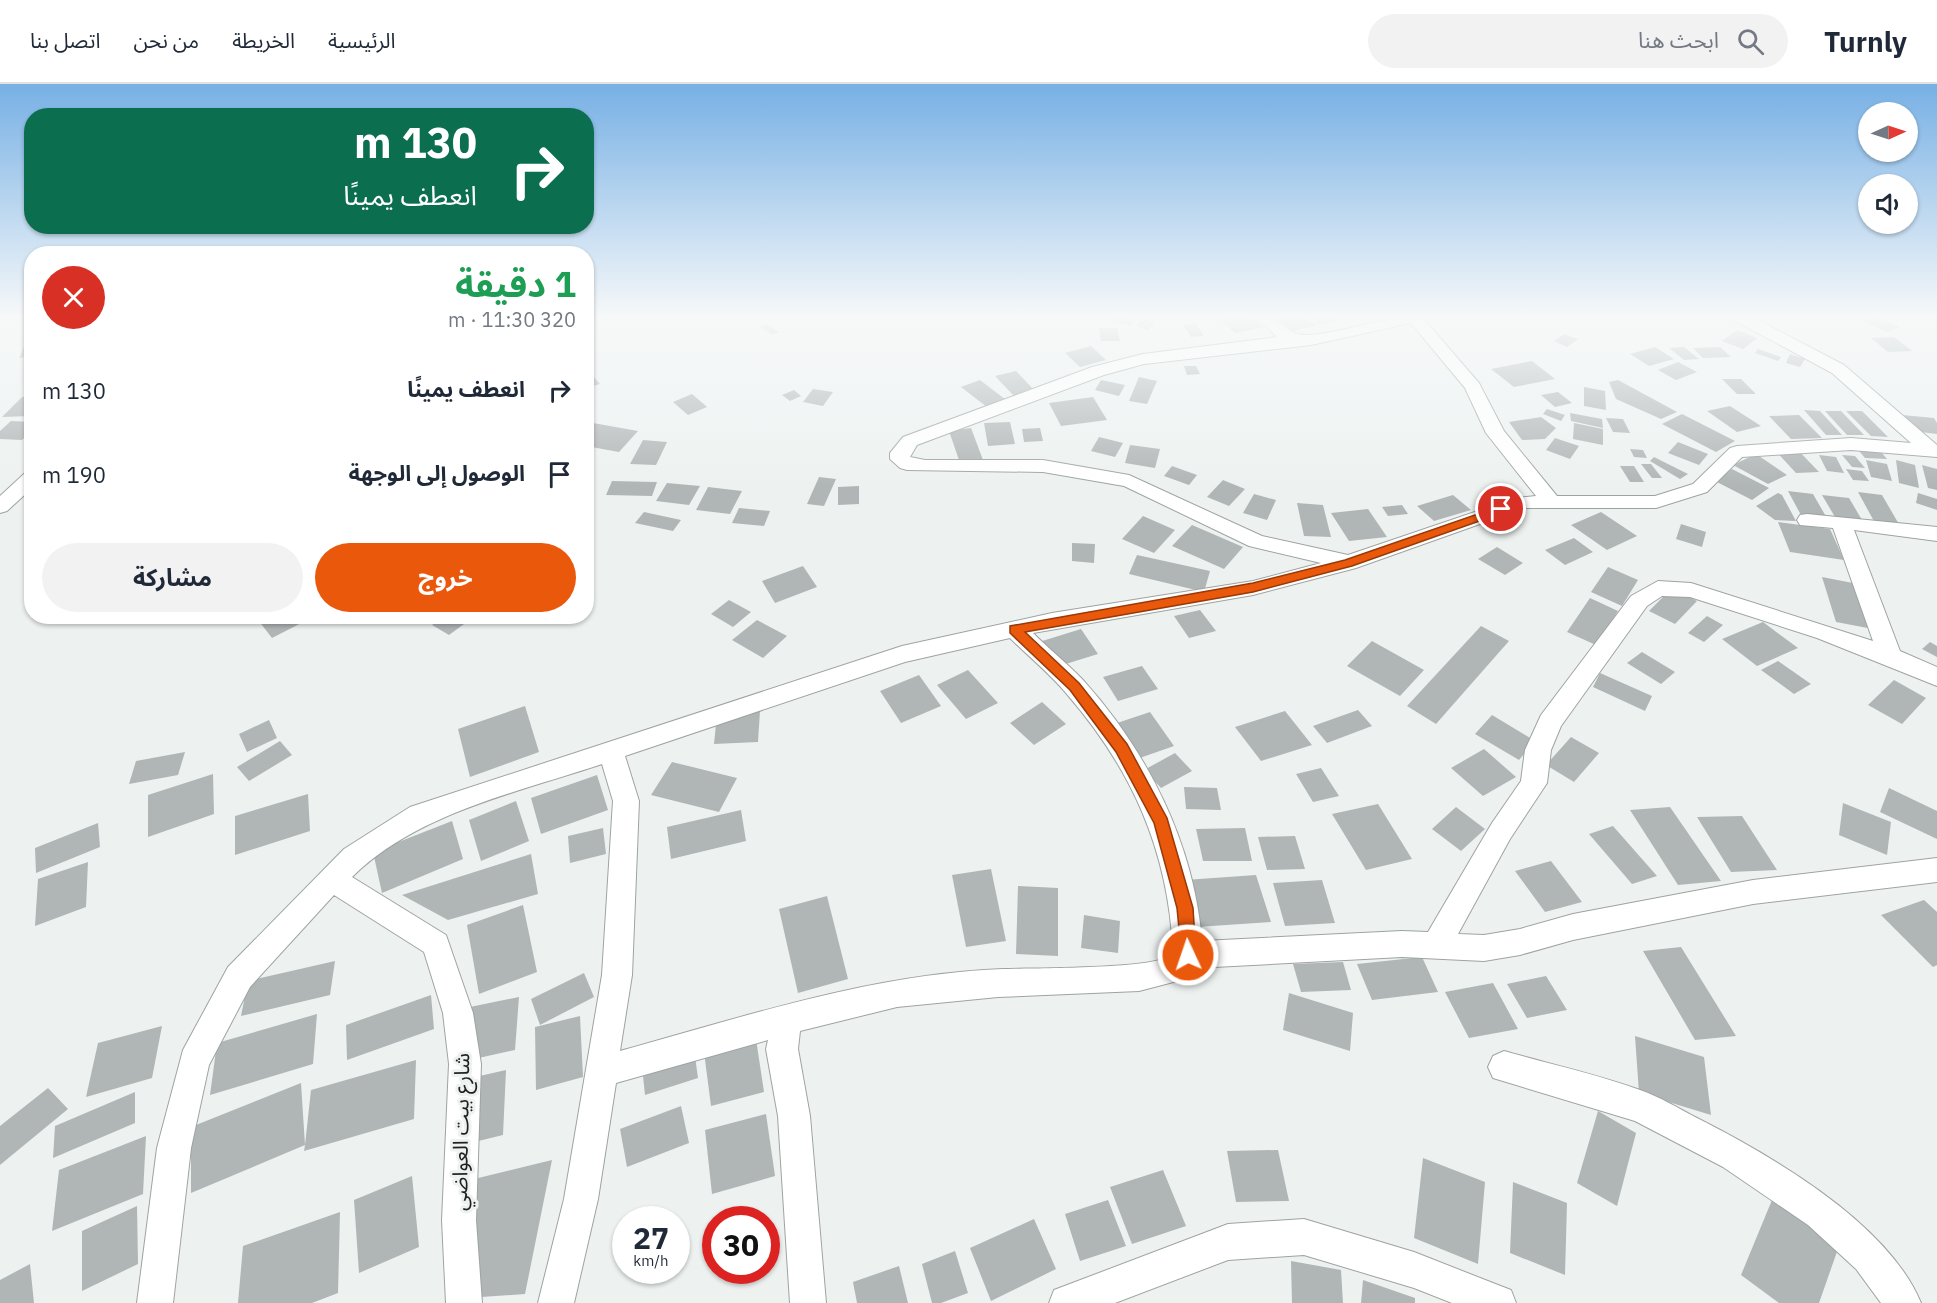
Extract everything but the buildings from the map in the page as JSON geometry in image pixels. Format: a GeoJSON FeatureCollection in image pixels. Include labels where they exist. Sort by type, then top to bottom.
{"type":"FeatureCollection","features":[{"type":"Feature","properties":{"kind":"street"},"geometry":{"type":"LineString","coordinates":[[1093,373],[910,441],[900,453],[900,459],[907,464],[925,466],[1042,466],[1129,481],[1256,541],[1348,563]]}},
{"type":"Feature","properties":{"kind":"street"},"geometry":{"type":"LineString","coordinates":[[1461,373],[1473,387],[1495,433],[1551,501]]}},
{"type":"Feature","properties":{"kind":"street"},"geometry":{"type":"LineString","coordinates":[[1843,373],[1933,451]]}},
{"type":"Feature","properties":{"kind":"street"},"geometry":{"type":"LineString","coordinates":[[155,1303],[174,1148],[194,1062],[239,977],[354,857],[419,815],[611,753],[902,654],[1014,629],[1253,588],[1348,563],[1523,502],[1656,502],[1700,488],[1737,452],[1851,444],[1933,451]]}},
{"type":"Feature","properties":{"kind":"street"},"geometry":{"type":"LineString","coordinates":[[0,507],[24,484]]}},
{"type":"Feature","properties":{"kind":"street"},"geometry":{"type":"LineString","coordinates":[[1807,520],[1937,534]]}},
{"type":"Feature","properties":{"kind":"street"},"geometry":{"type":"LineString","coordinates":[[1841,522],[1890,656]]}},
{"type":"Feature","properties":{"kind":"street"},"geometry":{"type":"LineString","coordinates":[[1437,944],[1502,831],[1534,783],[1538,750],[1550,722],[1639,601],[1658,588],[1691,590],[1890,656],[1937,677]]}},
{"type":"Feature","properties":{"kind":"street"},"geometry":{"type":"LineString","coordinates":[[1014,629],[1074,686],[1122,748],[1157,813],[1185,908],[1188,955]]}},
{"type":"Feature","properties":{"kind":"street"},"geometry":{"type":"LineString","coordinates":[[556,1303],[581,1199],[617,975],[625,857],[626,801],[611,753]]}},
{"type":"Feature","properties":{"kind":"street"},"geometry":{"type":"LineString","coordinates":[[602,1072],[786,1020],[897,993],[998,983],[1139,977],[1175,969],[1188,955],[1437,944],[1484,948],[1520,942],[1573,927],[1753,892],[1937,870]]}},
{"type":"Feature","properties":{"kind":"street","name":"شارع بيت العواضي"},"geometry":{"type":"LineString","coordinates":[[332,879],[436,944],[458,1013],[465,1064],[459,1220],[464,1303]]}},
{"type":"Feature","properties":{"kind":"street"},"geometry":{"type":"LineString","coordinates":[[786,1020],[782,1049],[794,1116],[808,1303]]}},
{"type":"Feature","properties":{"kind":"street"},"geometry":{"type":"LineString","coordinates":[[1504,1067],[1640,1106],[1735,1155],[1820,1213],[1869,1256],[1903,1303]]}},
{"type":"Feature","properties":{"kind":"street"},"geometry":{"type":"LineString","coordinates":[[1067,1303],[1228,1242],[1304,1237],[1414,1270],[1498,1303]]}},
{"type":"Feature","properties":{"kind":"route"},"geometry":{"type":"LineString","coordinates":[[1188,955],[1185,908],[1162,822],[1122,748],[1074,686],[1014,629],[1253,588],[1348,563],[1501,509]]}}]}
